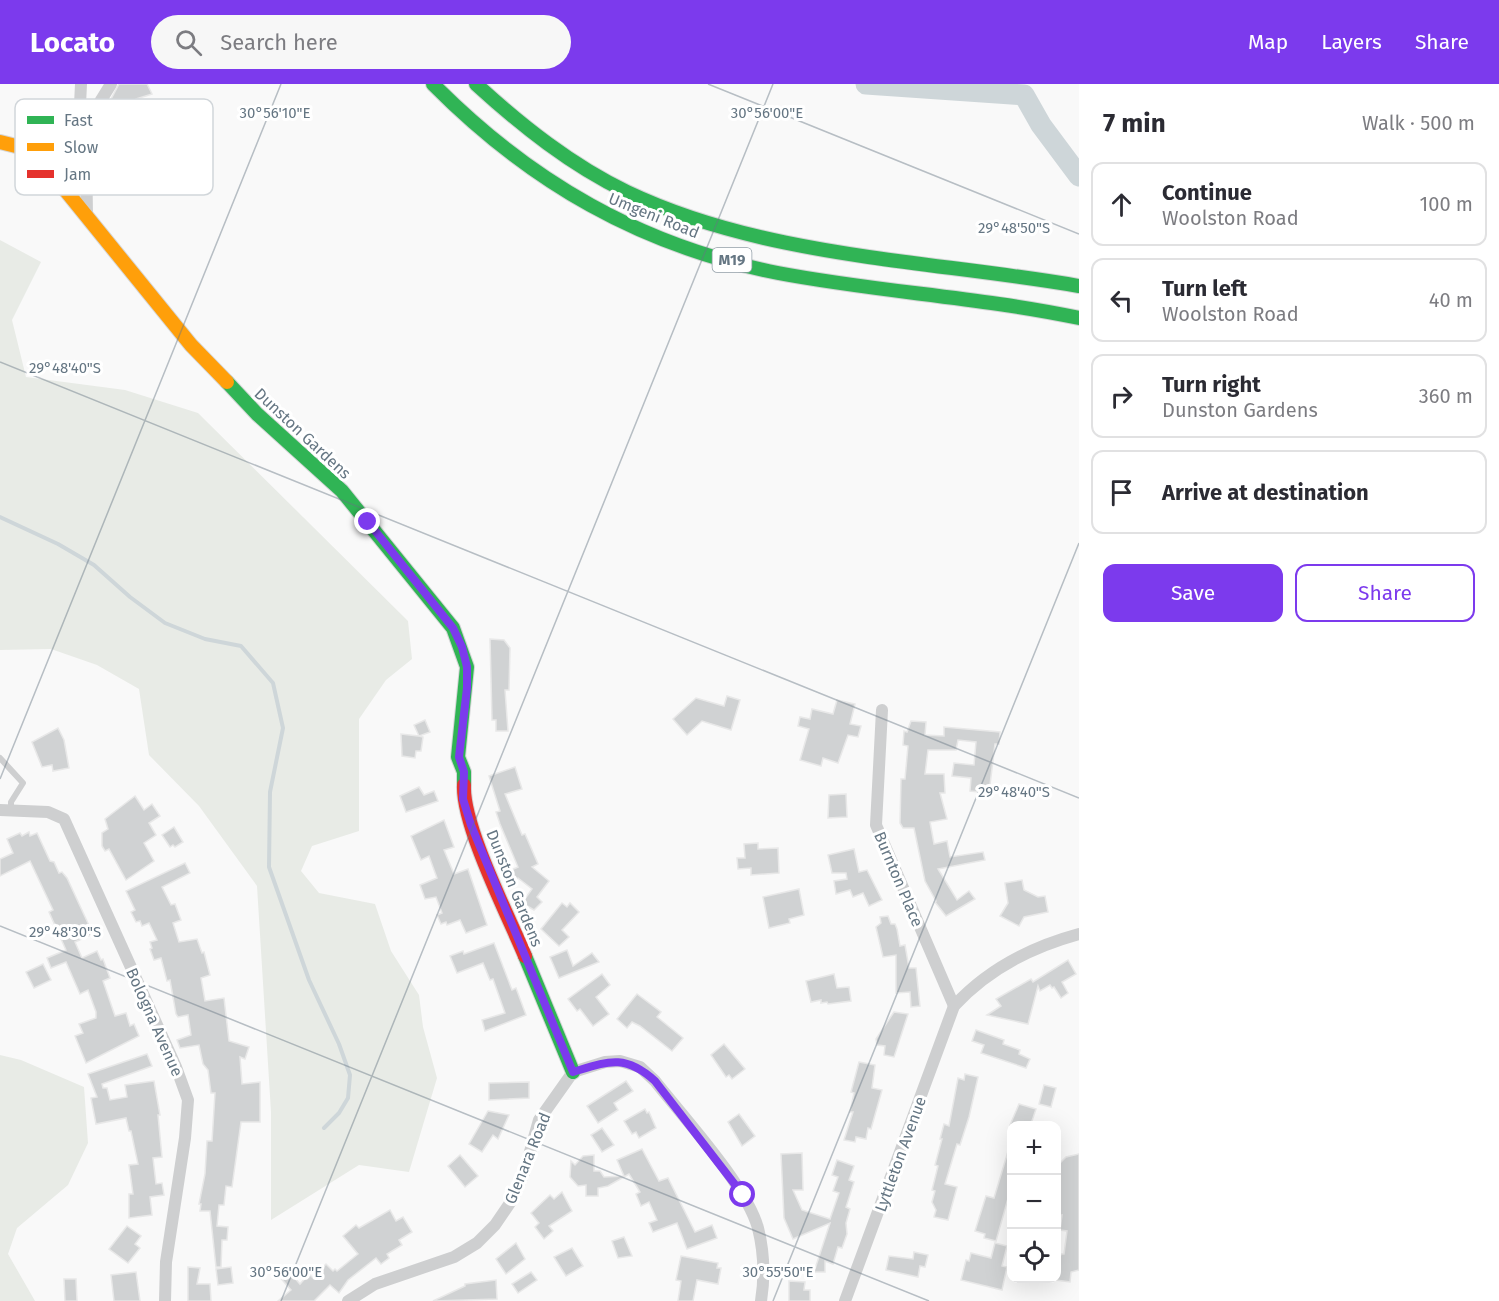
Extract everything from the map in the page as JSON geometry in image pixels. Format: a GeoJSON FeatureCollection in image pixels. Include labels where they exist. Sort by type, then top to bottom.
{"type":"FeatureCollection","features":[{"type":"Feature","properties":{"kind":"main road","name":"Umgeni Road"},"geometry":{"type":"LineString","coordinates":[[433,84],[478,130],[520,163],[577,200],[630,226],[691,249],[776,272],[1012,306],[1079,318]]}},
{"type":"Feature","properties":{"kind":"main road","name":"Umgeni Road"},"geometry":{"type":"LineString","coordinates":[[476,84],[517,122],[572,160],[618,187],[723,229],[849,253],[1079,286]]}},
{"type":"Feature","properties":{"kind":"main road","name":"Dunston Gardens"},"geometry":{"type":"LineString","coordinates":[[0,142],[15,144]]}},
{"type":"Feature","properties":{"kind":"main road","name":"Dunston Gardens"},"geometry":{"type":"LineString","coordinates":[[69,195],[191,345],[257,414],[314,462],[342,491],[453,628],[462,647],[467,667],[467,688],[459,757],[464,772],[463,799],[471,825],[573,1072]]}},
{"type":"Feature","properties":{"kind":"street"},"geometry":{"type":"LineString","coordinates":[[80,99],[81,84]]}},
{"type":"Feature","properties":{"kind":"street"},"geometry":{"type":"LineString","coordinates":[[102,99],[111,84]]}},
{"type":"Feature","properties":{"kind":"street"},"geometry":{"type":"LineString","coordinates":[[86,195],[87,218]]}},
{"type":"Feature","properties":{"kind":"street","name":"Burnton Place"},"geometry":{"type":"LineString","coordinates":[[882,710],[876,825],[954,1006]]}},
{"type":"Feature","properties":{"kind":"street","name":"Bologna Avenue"},"geometry":{"type":"LineString","coordinates":[[6,810],[48,812],[64,819],[176,1067],[188,1100],[185,1138],[166,1262],[165,1301]]}},
{"type":"Feature","properties":{"kind":"street"},"geometry":{"type":"LineString","coordinates":[[954,1006],[974,984],[994,969],[1043,945],[1079,934]]}},
{"type":"Feature","properties":{"kind":"street","name":"Lyttleton Avenue"},"geometry":{"type":"LineString","coordinates":[[845,1301],[954,1006]]}},
{"type":"Feature","properties":{"kind":"street"},"geometry":{"type":"LineString","coordinates":[[573,1072],[605,1062],[620,1061],[640,1067],[655,1081],[743,1195],[757,1226],[762,1248],[764,1278],[761,1301]]}},
{"type":"Feature","properties":{"kind":"street","name":"Glenara Road"},"geometry":{"type":"LineString","coordinates":[[348,1301],[375,1284],[454,1257],[477,1243],[495,1225],[512,1200],[524,1173],[539,1120],[573,1072]]}},
{"type":"Feature","properties":{"kind":"lane"},"geometry":{"type":"LineString","coordinates":[[0,758],[23,783],[6,810]]}},
{"type":"Feature","properties":{"kind":"shaded area"},"geometry":{"type":"Polygon","coordinates":[[[0,240],[41,262],[12,320],[26,377],[125,390],[198,413],[408,621],[412,659],[386,680],[359,719],[359,831],[312,846],[301,871],[319,893],[375,904],[391,951],[419,995],[423,1027],[437,1078],[409,1172],[359,1165],[271,1220],[271,1112],[257,886],[199,806],[149,755],[139,689],[97,665],[51,649],[0,650],[0,240]]]}},
{"type":"Feature","properties":{"kind":"shaded area"},"geometry":{"type":"Polygon","coordinates":[[[0,1055],[21,1060],[84,1087],[88,1143],[68,1185],[17,1228],[8,1254],[35,1301],[0,1301],[0,1055]]]}},
{"type":"Feature","properties":{"kind":"building"},"geometry":{"type":"Polygon","coordinates":[[[119,84],[147,84],[152,94],[136,99],[111,99],[119,84]]]}},
{"type":"Feature","properties":{"kind":"building"},"geometry":{"type":"Polygon","coordinates":[[[490,639],[504,640],[510,648],[509,690],[505,690],[508,731],[496,731],[496,720],[492,720],[490,639]]]}},
{"type":"Feature","properties":{"kind":"building"},"geometry":{"type":"Polygon","coordinates":[[[727,696],[740,700],[731,730],[702,721],[687,735],[673,719],[696,698],[724,706],[727,696]]]}},
{"type":"Feature","properties":{"kind":"building"},"geometry":{"type":"Polygon","coordinates":[[[837,700],[855,704],[850,724],[861,726],[858,737],[848,735],[838,763],[823,758],[821,766],[800,760],[809,729],[798,726],[800,717],[810,719],[812,709],[833,714],[837,700]]]}},
{"type":"Feature","properties":{"kind":"building"},"geometry":{"type":"Polygon","coordinates":[[[425,720],[430,732],[419,736],[414,725],[425,720]]]}},
{"type":"Feature","properties":{"kind":"building"},"geometry":{"type":"Polygon","coordinates":[[[911,721],[926,722],[925,735],[944,736],[944,727],[1000,732],[999,744],[995,744],[989,793],[970,791],[971,778],[952,776],[954,763],[974,765],[976,742],[958,740],[956,750],[928,750],[925,774],[944,774],[945,793],[940,793],[947,819],[930,822],[934,844],[947,841],[950,857],[983,852],[985,860],[938,869],[957,900],[969,891],[975,899],[946,916],[935,902],[925,881],[914,828],[903,828],[900,823],[901,779],[905,779],[908,746],[903,745],[904,731],[907,732],[911,721]]]}},
{"type":"Feature","properties":{"kind":"building"},"geometry":{"type":"Polygon","coordinates":[[[58,728],[64,740],[69,768],[53,771],[52,765],[42,767],[32,742],[58,728]]]}},
{"type":"Feature","properties":{"kind":"building"},"geometry":{"type":"Polygon","coordinates":[[[401,734],[423,737],[421,751],[416,751],[415,758],[402,756],[401,734]]]}},
{"type":"Feature","properties":{"kind":"building"},"geometry":{"type":"Polygon","coordinates":[[[515,767],[522,789],[505,794],[522,835],[525,834],[538,864],[532,867],[549,881],[537,897],[542,902],[534,910],[522,903],[532,889],[518,878],[511,881],[507,872],[518,867],[496,812],[500,811],[489,776],[515,767]]]}},
{"type":"Feature","properties":{"kind":"building"},"geometry":{"type":"Polygon","coordinates":[[[419,787],[424,795],[434,791],[438,801],[406,812],[400,796],[419,787]]]}},
{"type":"Feature","properties":{"kind":"building"},"geometry":{"type":"Polygon","coordinates":[[[846,794],[847,817],[828,818],[829,795],[846,794]]]}},
{"type":"Feature","properties":{"kind":"building"},"geometry":{"type":"Polygon","coordinates":[[[135,796],[144,810],[152,804],[160,816],[149,823],[156,835],[144,843],[154,861],[126,880],[109,849],[105,851],[102,846],[102,833],[108,829],[105,819],[135,796]]]}},
{"type":"Feature","properties":{"kind":"building"},"geometry":{"type":"Polygon","coordinates":[[[444,820],[454,847],[444,850],[454,874],[468,869],[487,925],[466,933],[460,920],[447,925],[446,922],[441,924],[437,915],[442,913],[436,897],[425,899],[420,885],[437,878],[429,856],[421,860],[411,836],[444,820]]]}},
{"type":"Feature","properties":{"kind":"building"},"geometry":{"type":"Polygon","coordinates":[[[174,827],[183,842],[170,847],[162,835],[174,827]]]}},
{"type":"Feature","properties":{"kind":"building"},"geometry":{"type":"Polygon","coordinates":[[[29,832],[30,836],[37,833],[50,861],[54,862],[59,873],[62,872],[67,878],[93,934],[75,942],[82,958],[97,951],[101,960],[103,959],[110,978],[103,981],[115,1016],[126,1013],[130,1026],[134,1024],[139,1036],[86,1063],[75,1036],[83,1033],[79,1024],[96,1018],[96,1012],[88,990],[80,994],[66,962],[51,968],[47,958],[66,950],[49,912],[53,910],[30,861],[0,876],[0,859],[13,853],[7,839],[29,832]]]}},
{"type":"Feature","properties":{"kind":"building"},"geometry":{"type":"Polygon","coordinates":[[[758,843],[758,849],[778,848],[779,873],[751,875],[751,868],[738,869],[737,858],[745,858],[744,844],[758,843]]]}},
{"type":"Feature","properties":{"kind":"building"},"geometry":{"type":"Polygon","coordinates":[[[854,849],[859,872],[867,870],[882,900],[869,906],[863,893],[853,897],[850,890],[836,894],[834,881],[847,879],[846,873],[832,873],[828,855],[854,849]]]}},
{"type":"Feature","properties":{"kind":"building"},"geometry":{"type":"Polygon","coordinates":[[[185,863],[190,873],[162,887],[171,905],[175,904],[181,920],[173,923],[179,942],[197,939],[202,953],[204,952],[210,975],[201,978],[205,1001],[224,998],[229,1041],[249,1047],[245,1059],[240,1057],[242,1084],[260,1082],[260,1122],[241,1122],[232,1187],[226,1186],[224,1205],[219,1205],[217,1226],[228,1227],[227,1240],[222,1240],[221,1267],[216,1267],[210,1211],[200,1211],[201,1204],[199,1204],[205,1174],[207,1141],[212,1141],[215,1093],[211,1093],[208,1070],[203,1064],[199,1045],[180,1048],[177,1040],[191,1035],[188,1015],[178,1017],[176,1014],[170,980],[167,981],[161,958],[154,960],[150,949],[152,948],[150,942],[157,940],[149,923],[142,926],[140,921],[136,922],[131,912],[135,910],[126,891],[185,863]]]}},
{"type":"Feature","properties":{"kind":"building"},"geometry":{"type":"Polygon","coordinates":[[[1022,880],[1024,890],[1038,897],[1045,896],[1048,912],[1024,917],[1019,926],[1000,916],[1008,903],[1005,883],[1022,880]]]}},
{"type":"Feature","properties":{"kind":"building"},"geometry":{"type":"Polygon","coordinates":[[[799,889],[804,915],[789,919],[790,923],[769,928],[763,897],[799,889]]]}},
{"type":"Feature","properties":{"kind":"building"},"geometry":{"type":"Polygon","coordinates":[[[562,903],[567,907],[570,903],[579,912],[562,930],[569,937],[559,946],[541,929],[562,903]]]}},
{"type":"Feature","properties":{"kind":"building"},"geometry":{"type":"Polygon","coordinates":[[[888,916],[891,924],[895,924],[897,929],[900,946],[905,945],[909,968],[916,968],[920,1006],[911,1007],[910,992],[896,993],[896,955],[883,957],[876,927],[881,923],[880,917],[888,916]]]}},
{"type":"Feature","properties":{"kind":"building"},"geometry":{"type":"Polygon","coordinates":[[[494,943],[512,990],[516,988],[526,1015],[485,1031],[482,1020],[505,1013],[493,979],[490,980],[483,963],[457,973],[450,956],[463,951],[464,954],[494,943]]]}},
{"type":"Feature","properties":{"kind":"building"},"geometry":{"type":"Polygon","coordinates":[[[567,950],[573,966],[592,953],[599,962],[559,978],[550,957],[567,950]]]}},
{"type":"Feature","properties":{"kind":"building"},"geometry":{"type":"Polygon","coordinates":[[[1068,960],[1076,974],[1062,982],[1068,993],[1061,998],[1054,987],[1050,985],[1040,991],[1038,986],[1028,1024],[987,1015],[1001,1006],[996,999],[1031,979],[1033,982],[1068,960]]]}},
{"type":"Feature","properties":{"kind":"building"},"geometry":{"type":"Polygon","coordinates":[[[43,964],[51,980],[34,988],[26,972],[43,964]]]}},
{"type":"Feature","properties":{"kind":"building"},"geometry":{"type":"Polygon","coordinates":[[[602,974],[610,985],[596,997],[609,1014],[593,1026],[580,1009],[577,1011],[568,999],[602,974]]]}},
{"type":"Feature","properties":{"kind":"building"},"geometry":{"type":"Polygon","coordinates":[[[834,974],[837,988],[849,987],[851,1001],[828,1004],[827,1002],[821,1003],[821,1000],[811,1002],[806,981],[834,974]]]}},
{"type":"Feature","properties":{"kind":"building"},"geometry":{"type":"Polygon","coordinates":[[[637,994],[661,1012],[657,1017],[683,1038],[672,1051],[640,1026],[632,1022],[627,1028],[617,1019],[637,994]]]}},
{"type":"Feature","properties":{"kind":"building"},"geometry":{"type":"Polygon","coordinates":[[[894,1012],[908,1014],[894,1057],[884,1055],[885,1046],[877,1045],[876,1039],[894,1012]]]}},
{"type":"Feature","properties":{"kind":"building"},"geometry":{"type":"Polygon","coordinates":[[[976,1030],[1004,1040],[1003,1044],[1020,1050],[1019,1054],[1030,1059],[1026,1068],[981,1053],[984,1045],[972,1041],[976,1030]]]}},
{"type":"Feature","properties":{"kind":"building"},"geometry":{"type":"Polygon","coordinates":[[[724,1044],[745,1069],[732,1079],[729,1075],[726,1077],[711,1055],[724,1044]]]}},
{"type":"Feature","properties":{"kind":"building"},"geometry":{"type":"Polygon","coordinates":[[[147,1054],[152,1066],[102,1084],[103,1088],[107,1088],[110,1100],[127,1097],[125,1085],[154,1081],[160,1115],[158,1115],[162,1157],[153,1158],[156,1184],[162,1183],[164,1195],[150,1197],[152,1215],[129,1218],[129,1194],[133,1194],[129,1165],[138,1164],[131,1131],[129,1131],[126,1118],[96,1124],[91,1098],[97,1097],[88,1074],[147,1054]]]}},
{"type":"Feature","properties":{"kind":"building"},"geometry":{"type":"Polygon","coordinates":[[[859,1062],[875,1065],[872,1088],[882,1090],[866,1139],[856,1137],[855,1142],[844,1140],[853,1112],[850,1112],[854,1093],[851,1092],[859,1062]]]}},
{"type":"Feature","properties":{"kind":"building"},"geometry":{"type":"Polygon","coordinates":[[[965,1074],[978,1077],[969,1117],[960,1145],[957,1144],[945,1184],[957,1187],[948,1220],[934,1217],[936,1210],[932,1202],[935,1191],[932,1190],[944,1124],[949,1126],[958,1078],[964,1080],[965,1074]]]}},
{"type":"Feature","properties":{"kind":"building"},"geometry":{"type":"Polygon","coordinates":[[[626,1081],[633,1091],[614,1103],[618,1110],[598,1123],[587,1106],[626,1081]]]}},
{"type":"Feature","properties":{"kind":"building"},"geometry":{"type":"Polygon","coordinates":[[[529,1082],[529,1098],[489,1100],[489,1083],[529,1082]]]}},
{"type":"Feature","properties":{"kind":"building"},"geometry":{"type":"Polygon","coordinates":[[[1044,1085],[1056,1088],[1051,1107],[1039,1104],[1044,1085]]]}},
{"type":"Feature","properties":{"kind":"building"},"geometry":{"type":"Polygon","coordinates":[[[1019,1104],[1036,1109],[1032,1121],[1012,1121],[1019,1104]]]}},
{"type":"Feature","properties":{"kind":"building"},"geometry":{"type":"Polygon","coordinates":[[[645,1109],[647,1113],[649,1112],[656,1128],[639,1138],[636,1132],[632,1134],[624,1121],[645,1109]]]}},
{"type":"Feature","properties":{"kind":"building"},"geometry":{"type":"Polygon","coordinates":[[[488,1111],[509,1115],[498,1139],[493,1135],[482,1152],[469,1144],[488,1111]]]}},
{"type":"Feature","properties":{"kind":"building"},"geometry":{"type":"Polygon","coordinates":[[[739,1114],[755,1136],[742,1146],[728,1122],[739,1114]]]}},
{"type":"Feature","properties":{"kind":"building"},"geometry":{"type":"Polygon","coordinates":[[[602,1128],[614,1145],[602,1152],[591,1135],[602,1128]]]}},
{"type":"Feature","properties":{"kind":"building"},"geometry":{"type":"Polygon","coordinates":[[[642,1149],[659,1181],[668,1178],[695,1232],[712,1225],[717,1238],[687,1249],[677,1223],[653,1232],[649,1223],[657,1220],[649,1202],[641,1206],[636,1194],[640,1192],[629,1174],[608,1186],[598,1188],[598,1196],[586,1196],[586,1185],[578,1186],[570,1177],[571,1161],[575,1165],[583,1156],[594,1155],[594,1171],[600,1171],[604,1177],[624,1176],[617,1160],[642,1149]]]}},
{"type":"Feature","properties":{"kind":"building"},"geometry":{"type":"Polygon","coordinates":[[[802,1153],[803,1190],[793,1190],[802,1210],[830,1219],[839,1193],[833,1191],[838,1177],[832,1175],[837,1160],[854,1166],[849,1180],[854,1182],[846,1207],[850,1209],[846,1223],[847,1234],[842,1248],[838,1247],[833,1264],[825,1261],[825,1272],[814,1272],[830,1223],[793,1239],[784,1218],[781,1154],[802,1153]]]}},
{"type":"Feature","properties":{"kind":"building"},"geometry":{"type":"Polygon","coordinates":[[[1079,1154],[1079,1270],[1071,1272],[1070,1282],[1061,1281],[1061,1254],[1064,1254],[1067,1231],[1061,1230],[1061,1162],[1066,1157],[1079,1154]]]}},
{"type":"Feature","properties":{"kind":"building"},"geometry":{"type":"Polygon","coordinates":[[[460,1155],[478,1176],[465,1187],[448,1166],[460,1155]]]}},
{"type":"Feature","properties":{"kind":"building"},"geometry":{"type":"Polygon","coordinates":[[[1007,1155],[1007,1202],[996,1241],[984,1238],[985,1234],[975,1231],[986,1196],[994,1198],[1007,1155]]]}},
{"type":"Feature","properties":{"kind":"building"},"geometry":{"type":"Polygon","coordinates":[[[562,1192],[572,1211],[549,1226],[553,1231],[544,1239],[535,1227],[539,1223],[531,1213],[550,1195],[554,1199],[562,1192]]]}},
{"type":"Feature","properties":{"kind":"building"},"geometry":{"type":"Polygon","coordinates":[[[390,1210],[396,1221],[403,1217],[412,1232],[399,1240],[402,1245],[387,1254],[389,1258],[381,1264],[376,1258],[348,1280],[339,1293],[330,1285],[314,1301],[278,1301],[291,1290],[278,1275],[286,1268],[300,1284],[309,1274],[313,1278],[326,1264],[333,1271],[335,1269],[337,1271],[358,1254],[343,1236],[356,1225],[359,1228],[390,1210]]]}},
{"type":"Feature","properties":{"kind":"building"},"geometry":{"type":"Polygon","coordinates":[[[127,1226],[141,1236],[135,1244],[140,1248],[128,1263],[109,1249],[127,1226]]]}},
{"type":"Feature","properties":{"kind":"building"},"geometry":{"type":"Polygon","coordinates":[[[624,1237],[632,1256],[618,1258],[612,1241],[624,1237]]]}},
{"type":"Feature","properties":{"kind":"building"},"geometry":{"type":"Polygon","coordinates":[[[516,1243],[525,1259],[506,1274],[496,1259],[516,1243]]]}},
{"type":"Feature","properties":{"kind":"building"},"geometry":{"type":"Polygon","coordinates":[[[995,1243],[1007,1246],[1002,1266],[1007,1267],[1002,1290],[961,1280],[966,1260],[969,1261],[971,1253],[991,1258],[995,1243]]]}},
{"type":"Feature","properties":{"kind":"building"},"geometry":{"type":"Polygon","coordinates":[[[572,1248],[583,1266],[566,1276],[554,1257],[572,1248]]]}},
{"type":"Feature","properties":{"kind":"building"},"geometry":{"type":"Polygon","coordinates":[[[914,1252],[928,1255],[925,1267],[920,1266],[918,1277],[886,1270],[889,1256],[913,1259],[914,1252]]]}},
{"type":"Feature","properties":{"kind":"building"},"geometry":{"type":"Polygon","coordinates":[[[681,1256],[718,1263],[717,1268],[721,1268],[718,1284],[697,1280],[693,1301],[678,1301],[681,1281],[676,1280],[681,1256]]]}},
{"type":"Feature","properties":{"kind":"building"},"geometry":{"type":"Polygon","coordinates":[[[188,1267],[200,1268],[197,1284],[210,1284],[211,1301],[188,1301],[188,1267]]]}},
{"type":"Feature","properties":{"kind":"building"},"geometry":{"type":"Polygon","coordinates":[[[231,1267],[233,1283],[218,1285],[216,1269],[231,1267]]]}},
{"type":"Feature","properties":{"kind":"building"},"geometry":{"type":"Polygon","coordinates":[[[136,1272],[140,1301],[114,1301],[111,1275],[136,1272]]]}},
{"type":"Feature","properties":{"kind":"building"},"geometry":{"type":"Polygon","coordinates":[[[531,1272],[537,1280],[518,1293],[512,1284],[531,1272]]]}},
{"type":"Feature","properties":{"kind":"building"},"geometry":{"type":"Polygon","coordinates":[[[64,1279],[76,1279],[77,1301],[65,1301],[64,1279]]]}},
{"type":"Feature","properties":{"kind":"building"},"geometry":{"type":"Polygon","coordinates":[[[496,1280],[497,1299],[433,1301],[465,1284],[496,1280]]]}},
{"type":"Feature","properties":{"kind":"building"},"geometry":{"type":"Polygon","coordinates":[[[789,1281],[805,1282],[804,1290],[810,1290],[810,1301],[789,1301],[789,1281]]]}},
{"type":"Feature","properties":{"kind":"waterway"},"geometry":{"type":"LineString","coordinates":[[866,84],[1024,95],[1041,125],[1079,176]]}},
{"type":"Feature","properties":{"kind":"waterway"},"geometry":{"type":"LineString","coordinates":[[0,517],[58,544],[94,565],[130,597],[165,623],[205,639],[241,646],[273,683],[283,728],[270,792],[269,867],[309,980],[339,1044],[350,1075],[348,1098],[339,1113],[324,1128]]}},
{"type":"Feature","properties":{"kind":"traffic: fast"},"geometry":{"type":"LineString","coordinates":[[433,84],[470,119],[549,180],[590,205],[680,246],[728,261],[816,280],[1004,305],[1079,318]]}},
{"type":"Feature","properties":{"kind":"traffic: fast"},"geometry":{"type":"LineString","coordinates":[[476,84],[529,130],[586,170],[627,192],[680,214],[735,231],[792,244],[1079,286]]}},
{"type":"Feature","properties":{"kind":"traffic: fast"},"geometry":{"type":"LineString","coordinates":[[227,382],[257,414],[342,491],[453,628],[467,667],[458,757],[464,772],[464,785]]}},
{"type":"Feature","properties":{"kind":"traffic: fast"},"geometry":{"type":"LineString","coordinates":[[525,956],[573,1072]]}},
{"type":"Feature","properties":{"kind":"traffic: slow"},"geometry":{"type":"LineString","coordinates":[[0,142],[15,146]]}},
{"type":"Feature","properties":{"kind":"traffic: slow"},"geometry":{"type":"LineString","coordinates":[[69,195],[191,345],[227,382]]}},
{"type":"Feature","properties":{"kind":"traffic: jam"},"geometry":{"type":"LineString","coordinates":[[464,785],[465,802],[478,846],[525,956]]}},
{"type":"Feature","properties":{"kind":"route"},"geometry":{"type":"LineString","coordinates":[[368,522],[453,628],[462,647],[467,667],[467,688],[459,757],[464,772],[463,799],[471,825],[573,1072],[605,1062],[620,1061],[640,1067],[655,1081],[743,1195]]}}]}
